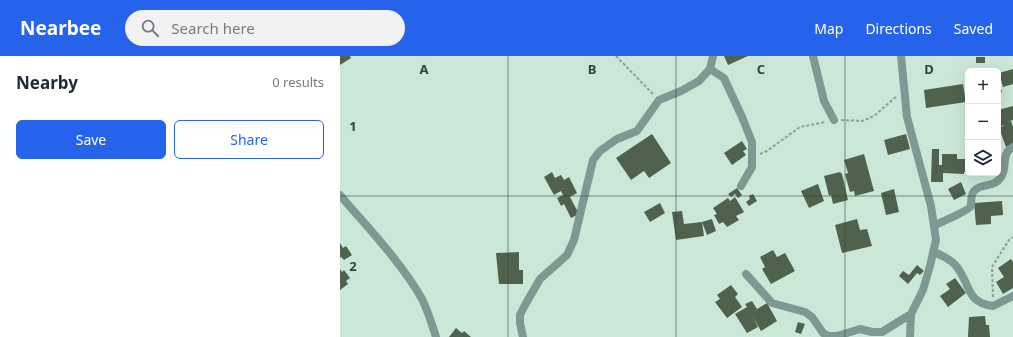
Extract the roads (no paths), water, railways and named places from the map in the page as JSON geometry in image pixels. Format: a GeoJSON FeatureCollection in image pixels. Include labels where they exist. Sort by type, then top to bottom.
{"type":"FeatureCollection","features":[{"type":"Feature","properties":{"kind":"street"},"geometry":{"type":"LineString","coordinates":[[523,337],[520,315],[525,305],[540,278],[567,255],[574,240],[593,160],[600,151],[617,139],[637,131],[659,100],[699,82],[710,69],[713,56]]}},
{"type":"Feature","properties":{"kind":"street"},"geometry":{"type":"LineString","coordinates":[[813,56],[824,101],[834,120]]}},
{"type":"Feature","properties":{"kind":"street"},"geometry":{"type":"LineString","coordinates":[[901,56],[907,117],[918,153],[935,225],[934,252],[922,290],[911,314],[910,337]]}},
{"type":"Feature","properties":{"kind":"street"},"geometry":{"type":"LineString","coordinates":[[710,69],[724,78],[742,116],[752,142],[752,167],[741,186]]}},
{"type":"Feature","properties":{"kind":"street"},"geometry":{"type":"LineString","coordinates":[[935,225],[949,217],[965,212],[970,208],[973,192],[977,189],[995,184],[1003,175],[1005,155],[1008,150],[1013,148]]}},
{"type":"Feature","properties":{"kind":"street"},"geometry":{"type":"LineString","coordinates":[[340,195],[411,283],[422,299],[436,337]]}},
{"type":"Feature","properties":{"kind":"street"},"geometry":{"type":"LineString","coordinates":[[934,252],[955,265],[974,300],[980,304],[993,306],[1013,296]]}},
{"type":"Feature","properties":{"kind":"street"},"geometry":{"type":"LineString","coordinates":[[746,274],[772,302],[805,312],[812,317],[823,333],[828,336],[837,336],[860,329],[872,332],[882,332],[911,314]]}}]}
